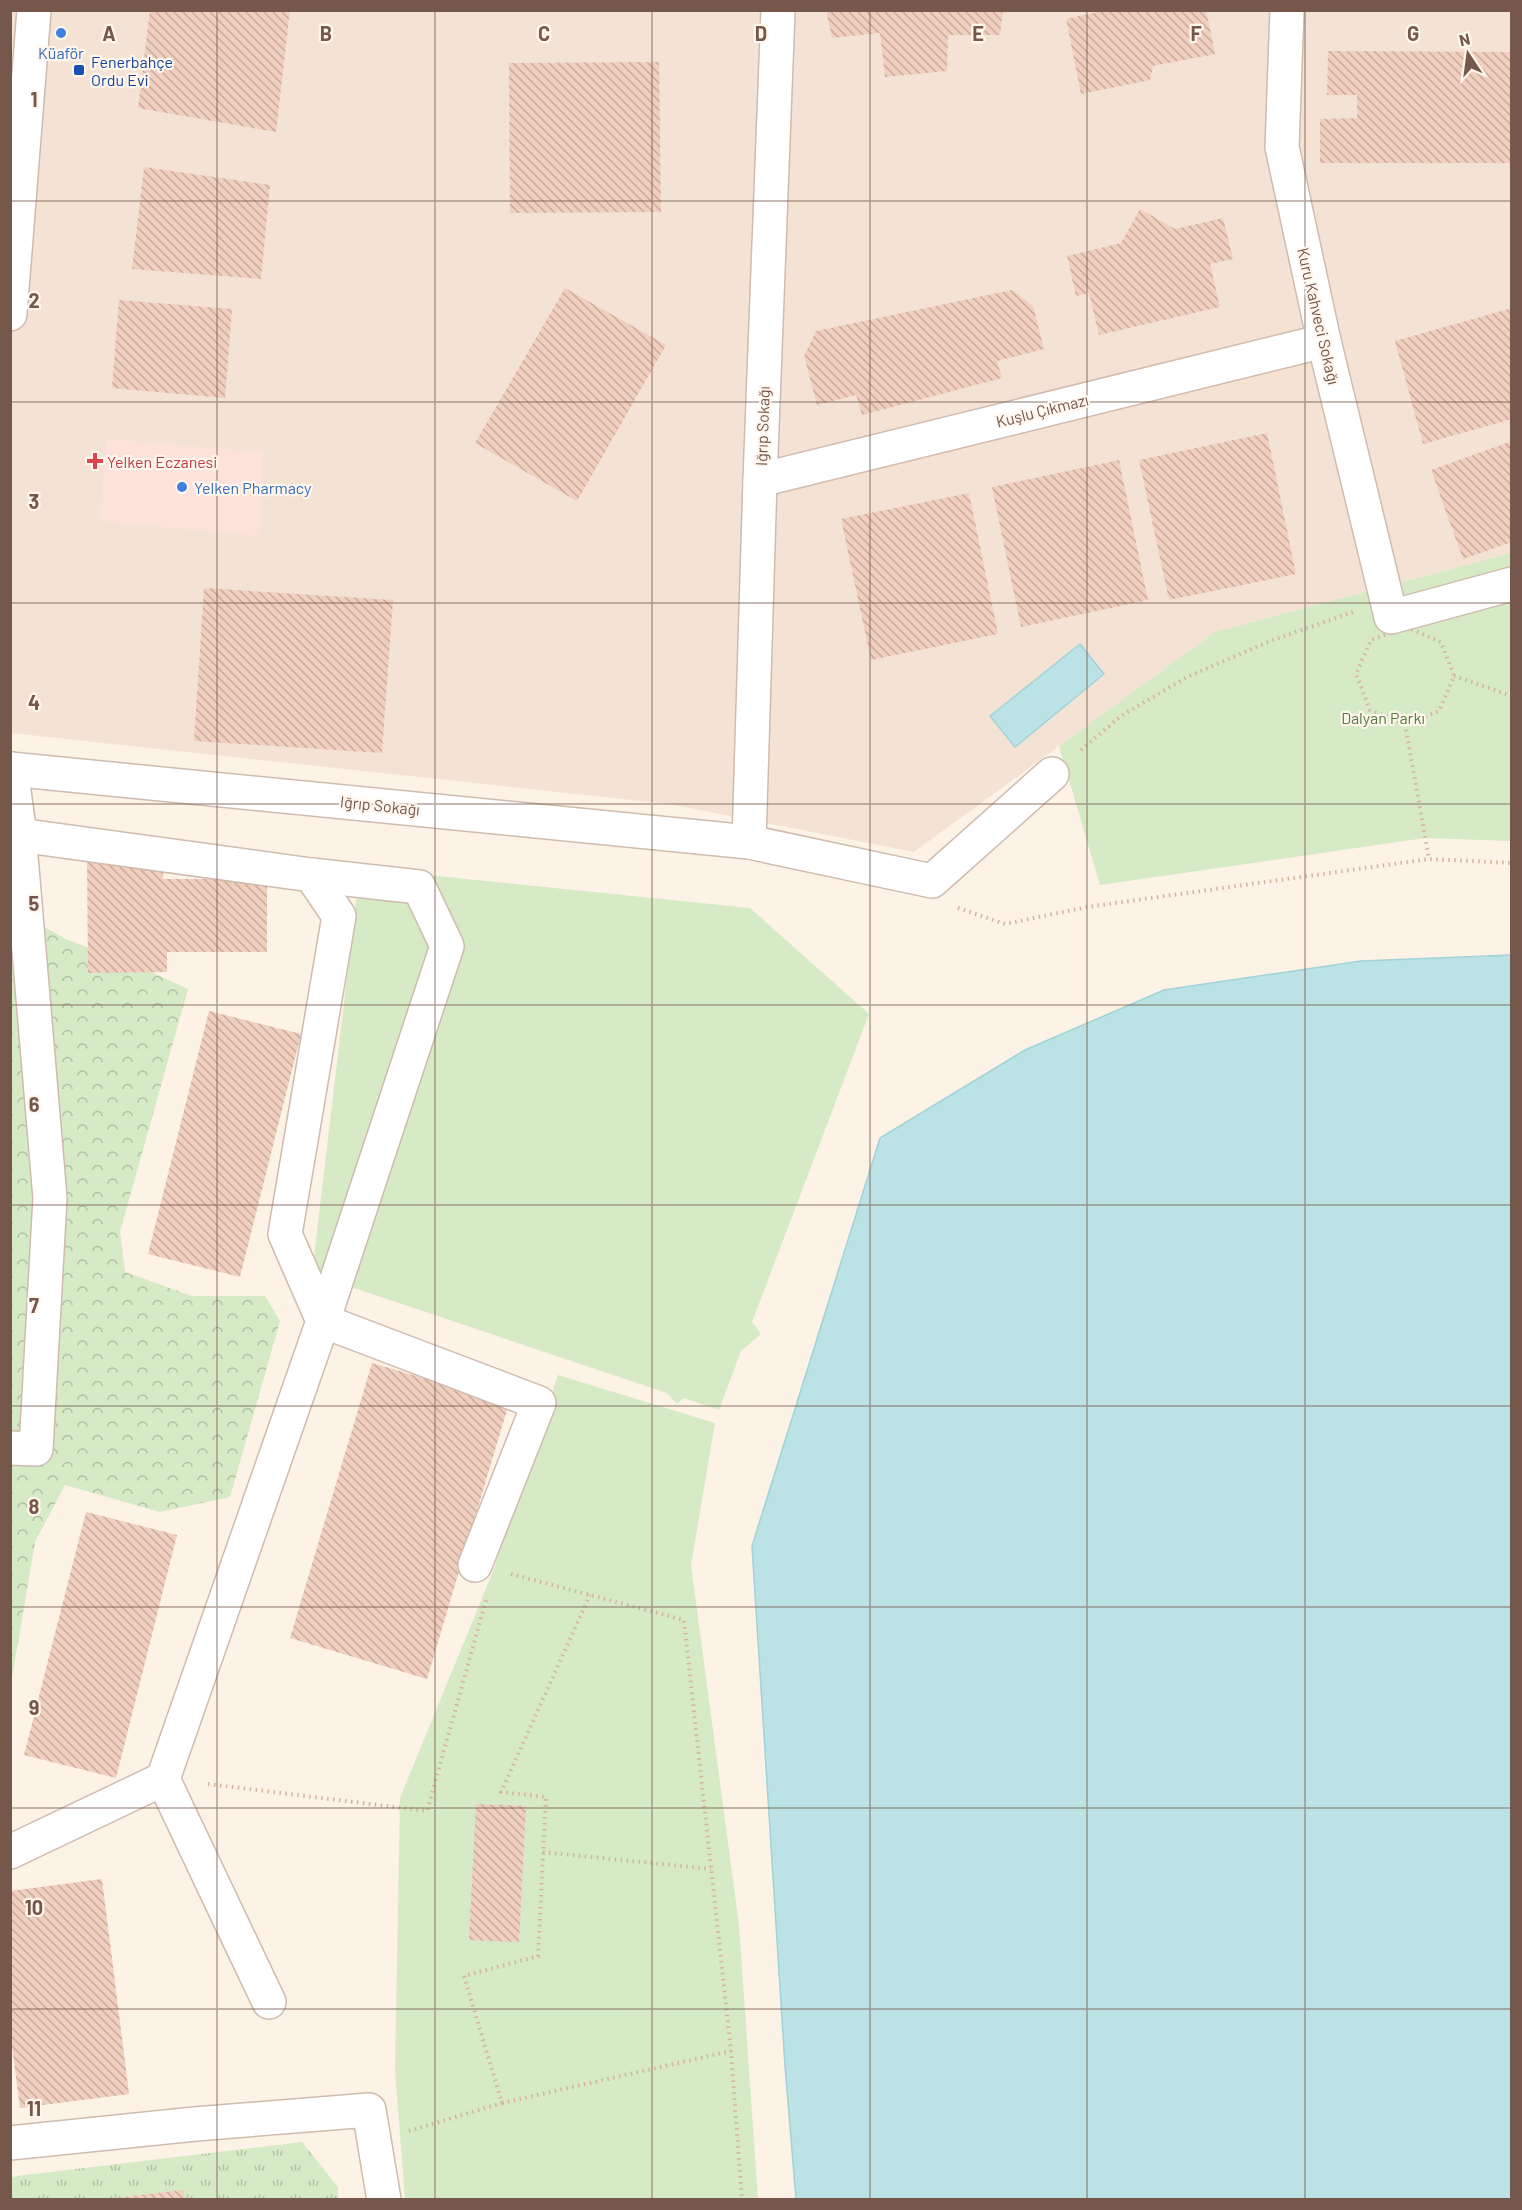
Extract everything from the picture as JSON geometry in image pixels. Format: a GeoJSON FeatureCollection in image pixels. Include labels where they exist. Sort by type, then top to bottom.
{"type":"FeatureCollection","features":[{"type":"Feature","properties":{"kind":"street"},"geometry":{"type":"LineString","coordinates":[[10,314],[34,10]]}},
{"type":"Feature","properties":{"kind":"street","name":"Iğrıp Sokağı"},"geometry":{"type":"LineString","coordinates":[[749,842],[778,10]]}},
{"type":"Feature","properties":{"kind":"street","name":"Kuru Kahveci Sokağı"},"geometry":{"type":"LineString","coordinates":[[1287,10],[1282,147],[1324,341],[1389,609]]}},
{"type":"Feature","properties":{"kind":"street","name":"Kuşlu Çıkmazı"},"geometry":{"type":"LineString","coordinates":[[760,480],[1324,341]]}},
{"type":"Feature","properties":{"kind":"street"},"geometry":{"type":"LineString","coordinates":[[1389,609],[1512,584]]}},
{"type":"Feature","properties":{"kind":"street"},"geometry":{"type":"LineString","coordinates":[[10,1448],[36,1449],[50,1198],[19,835],[11,769]]}},
{"type":"Feature","properties":{"kind":"street","name":"Iğrıp Sokağı"},"geometry":{"type":"LineString","coordinates":[[11,769],[749,842],[932,881],[1052,774]]}},
{"type":"Feature","properties":{"kind":"street"},"geometry":{"type":"LineString","coordinates":[[19,835],[311,875],[418,887],[447,946],[323,1321],[163,1779],[268,2002]]}},
{"type":"Feature","properties":{"kind":"street"},"geometry":{"type":"LineString","coordinates":[[311,875],[339,916],[285,1234],[323,1321],[539,1403],[489,1577]]}},
{"type":"Feature","properties":{"kind":"street"},"geometry":{"type":"LineString","coordinates":[[10,1852],[163,1779]]}},
{"type":"Feature","properties":{"kind":"street"},"geometry":{"type":"LineString","coordinates":[[10,2144],[195,2124],[369,2110],[384,2199]]}},
{"type":"Feature","properties":{"kind":"path"},"geometry":{"type":"LineString","coordinates":[[1052,774],[1121,716],[1187,677],[1268,642],[1389,609]]}},
{"type":"Feature","properties":{"kind":"path"},"geometry":{"type":"LineString","coordinates":[[1406,627],[1441,642],[1454,676],[1439,711],[1405,724],[1370,710],[1356,674],[1371,640],[1406,627]]}},
{"type":"Feature","properties":{"kind":"path"},"geometry":{"type":"LineString","coordinates":[[1454,676],[1512,696]]}},
{"type":"Feature","properties":{"kind":"path"},"geometry":{"type":"LineString","coordinates":[[1405,724],[1429,859]]}},
{"type":"Feature","properties":{"kind":"path"},"geometry":{"type":"LineString","coordinates":[[1087,907],[1429,859],[1512,863]]}},
{"type":"Feature","properties":{"kind":"path"},"geometry":{"type":"LineString","coordinates":[[163,1779],[427,1811],[489,1577],[590,1595],[684,1620],[731,2051],[742,2199]]}},
{"type":"Feature","properties":{"kind":"path"},"geometry":{"type":"LineString","coordinates":[[502,2103],[464,1976],[538,1956],[546,1797],[501,1792],[590,1595]]}},
{"type":"Feature","properties":{"kind":"path"},"geometry":{"type":"LineString","coordinates":[[543,1852],[711,1869]]}},
{"type":"Feature","properties":{"kind":"path"},"geometry":{"type":"LineString","coordinates":[[374,2142],[502,2103],[731,2051]]}},
{"type":"Feature","properties":{"kind":"shaded area"},"geometry":{"type":"Polygon","coordinates":[[[11,11],[1511,11],[1511,553],[1215,632],[914,852],[669,804],[11,733],[11,11]]]}},
{"type":"Feature","properties":{"kind":"shaded area","name":"Yelken Pharmacy"},"geometry":{"type":"Polygon","coordinates":[[[107,439],[263,452],[259,536],[99,521],[107,439]]]}},
{"type":"Feature","properties":{"kind":"green space","name":"Dalyan Parkı"},"geometry":{"type":"Polygon","coordinates":[[[1511,553],[1511,841],[1425,838],[1100,885],[1059,746],[1215,632],[1511,553]]]}},
{"type":"Feature","properties":{"kind":"green space"},"geometry":{"type":"Polygon","coordinates":[[[360,868],[750,908],[869,1014],[752,1322],[761,1334],[741,1351],[719,1410],[684,1398],[677,1404],[667,1393],[312,1274],[360,868]]]}},
{"type":"Feature","properties":{"kind":"green space"},"geometry":{"type":"Polygon","coordinates":[[[11,909],[68,940],[138,966],[188,989],[120,1232],[125,1272],[192,1296],[265,1296],[280,1321],[230,1497],[160,1512],[65,1485],[35,1542],[11,1684],[11,909]]]}},
{"type":"Feature","properties":{"kind":"green space"},"geometry":{"type":"Polygon","coordinates":[[[558,1375],[715,1423],[691,1565],[739,1925],[758,2199],[405,2199],[395,2069],[400,1798],[494,1569],[558,1375]]]}},
{"type":"Feature","properties":{"kind":"green space"},"geometry":{"type":"Polygon","coordinates":[[[302,2142],[338,2187],[338,2200],[11,2200],[11,2178],[17,2176],[302,2142]]]}},
{"type":"Feature","properties":{"kind":"water"},"geometry":{"type":"Polygon","coordinates":[[[1080,644],[1104,674],[1015,747],[990,716],[1080,644]]]}},
{"type":"Feature","properties":{"kind":"water"},"geometry":{"type":"Polygon","coordinates":[[[1511,955],[1511,2199],[796,2199],[785,2066],[752,1546],[880,1138],[1025,1050],[1164,990],[1361,961],[1511,955]]]}},
{"type":"Feature","properties":{"kind":"building"},"geometry":{"type":"Polygon","coordinates":[[[150,10],[290,10],[276,132],[138,108],[150,10]]]}},
{"type":"Feature","properties":{"kind":"building"},"geometry":{"type":"Polygon","coordinates":[[[826,10],[1003,10],[1000,35],[948,35],[947,71],[885,77],[880,33],[832,38],[826,10]]]}},
{"type":"Feature","properties":{"kind":"building"},"geometry":{"type":"Polygon","coordinates":[[[1106,10],[1206,10],[1215,54],[1153,66],[1150,80],[1081,94],[1066,19],[1106,10]]]}},
{"type":"Feature","properties":{"kind":"building"},"geometry":{"type":"Polygon","coordinates":[[[1328,51],[1511,52],[1511,163],[1320,163],[1320,119],[1357,118],[1357,95],[1327,95],[1328,51]]]}},
{"type":"Feature","properties":{"kind":"building"},"geometry":{"type":"Polygon","coordinates":[[[659,62],[661,212],[510,213],[509,63],[659,62]]]}},
{"type":"Feature","properties":{"kind":"building"},"geometry":{"type":"Polygon","coordinates":[[[144,167],[270,185],[261,279],[132,269],[144,167]]]}},
{"type":"Feature","properties":{"kind":"building"},"geometry":{"type":"Polygon","coordinates":[[[1140,209],[1175,229],[1223,218],[1233,259],[1210,264],[1220,307],[1099,335],[1089,293],[1076,296],[1067,256],[1121,243],[1140,209]]]}},
{"type":"Feature","properties":{"kind":"building"},"geometry":{"type":"Polygon","coordinates":[[[565,288],[666,345],[577,501],[475,443],[565,288]]]}},
{"type":"Feature","properties":{"kind":"building"},"geometry":{"type":"Polygon","coordinates":[[[1012,290],[1033,306],[1044,349],[997,361],[1002,378],[862,415],[856,395],[817,405],[804,356],[816,331],[1012,290]]]}},
{"type":"Feature","properties":{"kind":"building"},"geometry":{"type":"Polygon","coordinates":[[[119,300],[232,309],[225,398],[112,388],[119,300]]]}},
{"type":"Feature","properties":{"kind":"building"},"geometry":{"type":"Polygon","coordinates":[[[1512,308],[1512,419],[1423,444],[1395,341],[1512,308]]]}},
{"type":"Feature","properties":{"kind":"building"},"geometry":{"type":"Polygon","coordinates":[[[1267,433],[1296,574],[1169,600],[1139,460],[1267,433]]]}},
{"type":"Feature","properties":{"kind":"building"},"geometry":{"type":"Polygon","coordinates":[[[1512,441],[1512,542],[1463,559],[1431,470],[1512,441]]]}},
{"type":"Feature","properties":{"kind":"building"},"geometry":{"type":"Polygon","coordinates":[[[1119,460],[1148,600],[1021,627],[992,487],[1119,460]]]}},
{"type":"Feature","properties":{"kind":"building"},"geometry":{"type":"Polygon","coordinates":[[[969,493],[998,634],[871,660],[841,519],[969,493]]]}},
{"type":"Feature","properties":{"kind":"building"},"geometry":{"type":"Polygon","coordinates":[[[204,588],[393,600],[382,753],[194,741],[204,588]]]}},
{"type":"Feature","properties":{"kind":"building"},"geometry":{"type":"Polygon","coordinates":[[[87,858],[163,858],[163,879],[267,879],[267,952],[167,952],[167,972],[88,973],[87,858]]]}},
{"type":"Feature","properties":{"kind":"building"},"geometry":{"type":"Polygon","coordinates":[[[209,1011],[301,1034],[240,1277],[148,1254],[209,1011]]]}},
{"type":"Feature","properties":{"kind":"building"},"geometry":{"type":"Polygon","coordinates":[[[372,1363],[509,1403],[427,1679],[290,1638],[372,1363]]]}},
{"type":"Feature","properties":{"kind":"building"},"geometry":{"type":"Polygon","coordinates":[[[86,1512],[177,1535],[116,1778],[24,1755],[86,1512]]]}},
{"type":"Feature","properties":{"kind":"building"},"geometry":{"type":"Polygon","coordinates":[[[476,1804],[526,1806],[519,1942],[469,1940],[476,1804]]]}},
{"type":"Feature","properties":{"kind":"building"},"geometry":{"type":"Polygon","coordinates":[[[102,1879],[129,2094],[20,2108],[10,2031],[10,1891],[102,1879]]]}},
{"type":"Feature","properties":{"kind":"building"},"geometry":{"type":"Polygon","coordinates":[[[183,2190],[184,2200],[115,2200],[115,2198],[183,2190]]]}},
{"type":"Feature","properties":{"kind":"place","name":"Küaför"},"geometry":{"type":"Point","coordinates":[61,33]}},
{"type":"Feature","properties":{"kind":"place","name":"Fenerbahçe Ordu Evi"},"geometry":{"type":"Point","coordinates":[79,70]}},
{"type":"Feature","properties":{"kind":"place","name":"Yelken Eczanesi"},"geometry":{"type":"Point","coordinates":[95,461]}},
{"type":"Feature","properties":{"kind":"place","name":"Yelken Pharmacy"},"geometry":{"type":"Point","coordinates":[182,487]}}]}
